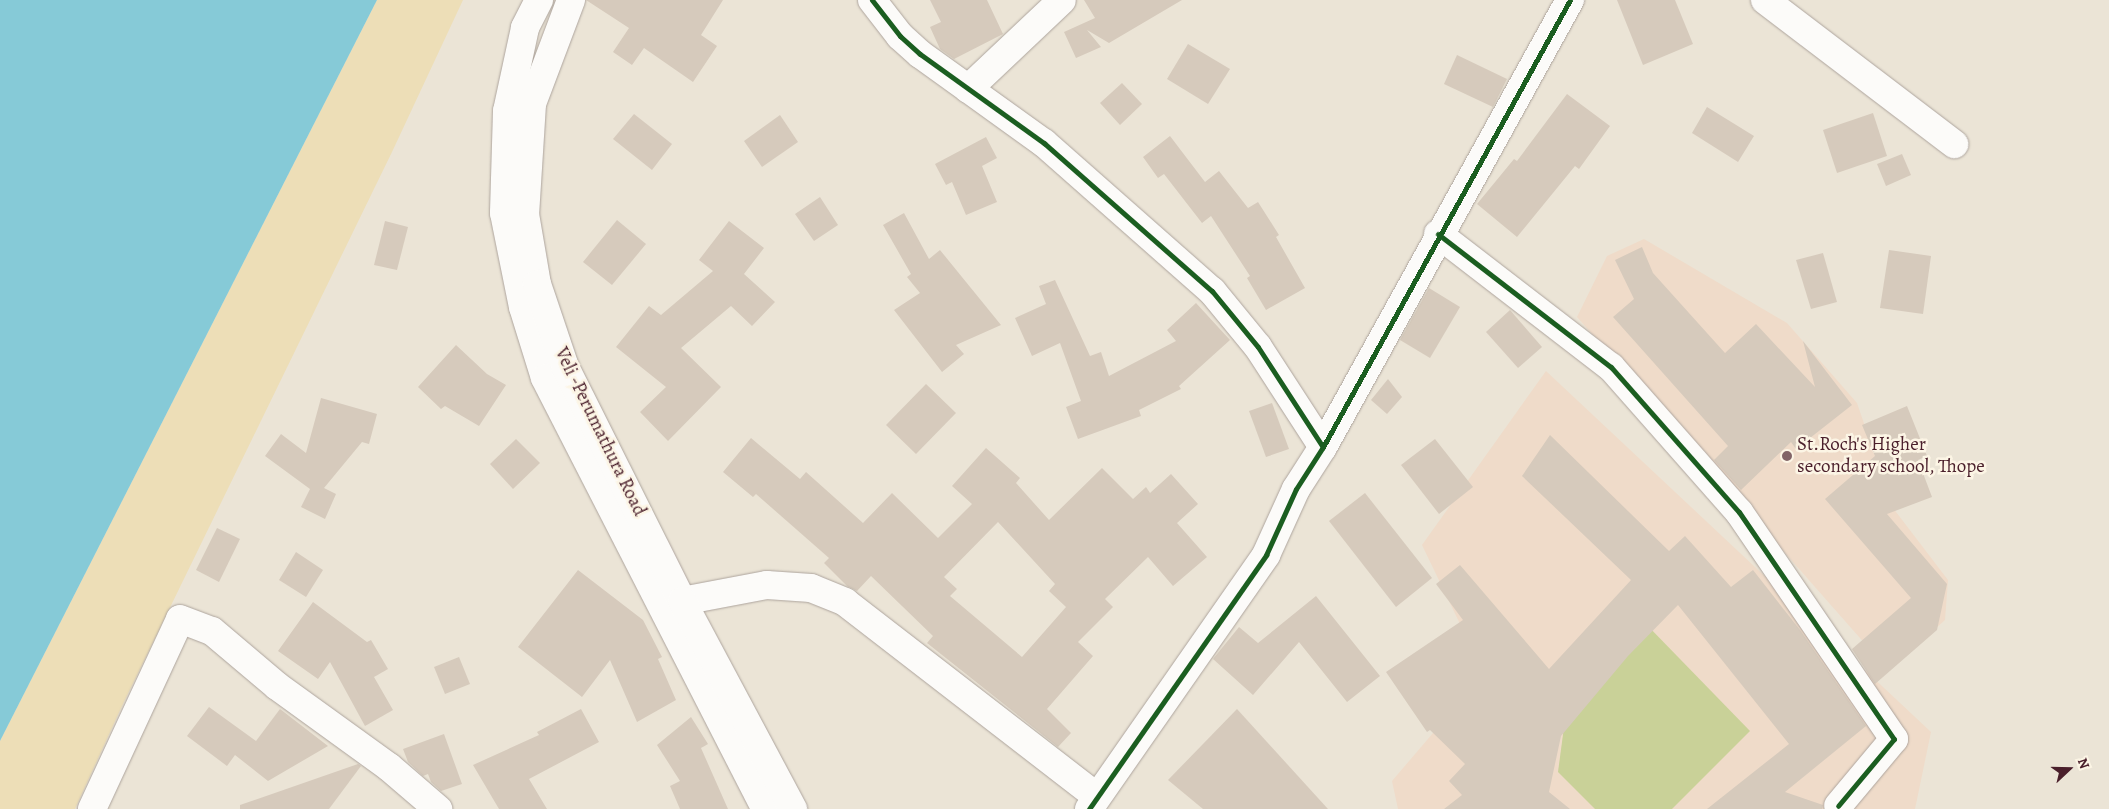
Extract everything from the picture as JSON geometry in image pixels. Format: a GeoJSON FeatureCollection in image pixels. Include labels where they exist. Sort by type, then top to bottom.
{"type":"FeatureCollection","features":[{"type":"Feature","properties":{"kind":"street"},"geometry":{"type":"LineString","coordinates":[[539,0],[525,28],[507,111],[504,213],[523,307],[545,378],[766,809]]}},
{"type":"Feature","properties":{"kind":"street","name":"Veli -Perumathura Road"},"geometry":{"type":"LineString","coordinates":[[571,0],[532,104],[525,214],[536,284],[564,367],[682,601],[793,809]]}},
{"type":"Feature","properties":{"kind":"street"},"geometry":{"type":"LineString","coordinates":[[872,0],[907,42],[968,89],[1044,143],[1212,291],[1258,347],[1323,447]]}},
{"type":"Feature","properties":{"kind":"street"},"geometry":{"type":"LineString","coordinates":[[968,89],[1062,0]]}},
{"type":"Feature","properties":{"kind":"street"},"geometry":{"type":"LineString","coordinates":[[682,601],[767,585],[811,588],[845,602],[1092,802],[1266,555],[1296,489],[1323,447],[1438,234],[1570,0]]}},
{"type":"Feature","properties":{"kind":"street"},"geometry":{"type":"LineString","coordinates":[[1766,0],[1954,144]]}},
{"type":"Feature","properties":{"kind":"street"},"geometry":{"type":"LineString","coordinates":[[1438,234],[1611,367],[1740,512],[1894,739],[1838,806]]}},
{"type":"Feature","properties":{"kind":"street"},"geometry":{"type":"LineString","coordinates":[[92,809],[180,619],[212,631],[278,686],[381,761],[438,809]]}},
{"type":"Feature","properties":{"kind":"shaded area","name":"St.Roch's Higher secondary school, Thope"},"geometry":{"type":"Polygon","coordinates":[[[1644,239],[1787,323],[1857,403],[1893,508],[1948,580],[1945,620],[1889,671],[1577,317],[1607,256],[1644,239]]]}},
{"type":"Feature","properties":{"kind":"shaded area"},"geometry":{"type":"Polygon","coordinates":[[[1546,371],[1931,732],[1915,809],[1398,809],[1392,781],[1445,719],[1474,653],[1422,545],[1546,371]]]}},
{"type":"Feature","properties":{"kind":"green space"},"geometry":{"type":"Polygon","coordinates":[[[1644,622],[1750,731],[1672,809],[1595,809],[1558,772],[1568,697],[1644,622]]]}},
{"type":"Feature","properties":{"kind":"sand"},"geometry":{"type":"Polygon","coordinates":[[[377,0],[463,0],[392,152],[122,706],[75,809],[0,809],[0,741],[377,0]]]}},
{"type":"Feature","properties":{"kind":"water"},"geometry":{"type":"Polygon","coordinates":[[[0,0],[377,0],[0,741],[0,0]]]}},
{"type":"Feature","properties":{"kind":"building"},"geometry":{"type":"Polygon","coordinates":[[[586,0],[723,0],[701,35],[717,46],[693,82],[644,48],[632,65],[613,52],[629,28],[586,0]]]}},
{"type":"Feature","properties":{"kind":"building"},"geometry":{"type":"Polygon","coordinates":[[[930,0],[987,0],[1003,34],[954,59],[940,49],[930,27],[941,22],[930,0]]]}},
{"type":"Feature","properties":{"kind":"building"},"geometry":{"type":"Polygon","coordinates":[[[1084,0],[1182,0],[1109,43],[1087,30],[1101,47],[1076,58],[1064,32],[1095,18],[1084,0]]]}},
{"type":"Feature","properties":{"kind":"building"},"geometry":{"type":"Polygon","coordinates":[[[1617,0],[1675,0],[1693,44],[1643,65],[1617,0]]]}},
{"type":"Feature","properties":{"kind":"building"},"geometry":{"type":"Polygon","coordinates":[[[1188,44],[1230,69],[1208,104],[1167,79],[1188,44]]]}},
{"type":"Feature","properties":{"kind":"building"},"geometry":{"type":"Polygon","coordinates":[[[1457,55],[1507,79],[1493,107],[1444,84],[1457,55]]]}},
{"type":"Feature","properties":{"kind":"building"},"geometry":{"type":"Polygon","coordinates":[[[1122,83],[1142,104],[1120,125],[1100,103],[1122,83]]]}},
{"type":"Feature","properties":{"kind":"building"},"geometry":{"type":"Polygon","coordinates":[[[1567,94],[1610,126],[1579,169],[1575,166],[1517,237],[1477,204],[1514,159],[1517,161],[1567,94]]]}},
{"type":"Feature","properties":{"kind":"building"},"geometry":{"type":"Polygon","coordinates":[[[1707,107],[1754,136],[1738,162],[1692,133],[1707,107]]]}},
{"type":"Feature","properties":{"kind":"building"},"geometry":{"type":"Polygon","coordinates":[[[1873,113],[1887,156],[1837,173],[1823,130],[1873,113]]]}},
{"type":"Feature","properties":{"kind":"building"},"geometry":{"type":"Polygon","coordinates":[[[634,114],[672,144],[652,170],[613,139],[634,114]]]}},
{"type":"Feature","properties":{"kind":"building"},"geometry":{"type":"Polygon","coordinates":[[[780,115],[798,142],[762,167],[744,141],[780,115]]]}},
{"type":"Feature","properties":{"kind":"building"},"geometry":{"type":"Polygon","coordinates":[[[1170,136],[1205,182],[1219,171],[1248,208],[1258,202],[1279,235],[1276,237],[1305,288],[1266,310],[1247,278],[1250,276],[1211,216],[1202,223],[1164,174],[1158,178],[1143,157],[1170,136]]]}},
{"type":"Feature","properties":{"kind":"building"},"geometry":{"type":"Polygon","coordinates":[[[986,137],[997,158],[982,166],[997,202],[966,215],[952,182],[946,185],[935,164],[986,137]]]}},
{"type":"Feature","properties":{"kind":"building"},"geometry":{"type":"Polygon","coordinates":[[[1902,154],[1911,175],[1886,186],[1877,164],[1902,154]]]}},
{"type":"Feature","properties":{"kind":"building"},"geometry":{"type":"Polygon","coordinates":[[[820,197],[838,225],[814,241],[795,214],[820,197]]]}},
{"type":"Feature","properties":{"kind":"building"},"geometry":{"type":"Polygon","coordinates":[[[904,213],[929,259],[940,250],[1001,325],[956,345],[964,354],[942,372],[894,310],[920,293],[907,277],[911,274],[883,225],[904,213]]]}},
{"type":"Feature","properties":{"kind":"building"},"geometry":{"type":"Polygon","coordinates":[[[617,220],[646,244],[612,285],[583,262],[617,220]]]}},
{"type":"Feature","properties":{"kind":"building"},"geometry":{"type":"Polygon","coordinates":[[[385,221],[408,227],[397,270],[374,265],[385,221]]]}},
{"type":"Feature","properties":{"kind":"building"},"geometry":{"type":"Polygon","coordinates":[[[729,221],[764,248],[744,274],[775,302],[752,326],[731,306],[681,348],[721,387],[668,441],[640,412],[666,387],[616,347],[649,306],[661,315],[713,271],[699,260],[729,221]]]}},
{"type":"Feature","properties":{"kind":"building"},"geometry":{"type":"Polygon","coordinates":[[[1642,247],[1653,273],[1725,353],[1756,324],[1815,387],[1803,341],[1852,405],[1796,449],[1791,442],[1741,490],[1714,460],[1728,446],[1613,317],[1634,299],[1615,260],[1642,247]]]}},
{"type":"Feature","properties":{"kind":"building"},"geometry":{"type":"Polygon","coordinates":[[[1889,250],[1931,256],[1923,314],[1880,308],[1889,250]]]}},
{"type":"Feature","properties":{"kind":"building"},"geometry":{"type":"Polygon","coordinates":[[[1823,253],[1837,302],[1811,309],[1796,260],[1823,253]]]}},
{"type":"Feature","properties":{"kind":"building"},"geometry":{"type":"Polygon","coordinates":[[[1055,280],[1090,356],[1101,352],[1109,376],[1176,341],[1167,330],[1196,303],[1230,340],[1179,386],[1181,389],[1139,410],[1141,416],[1078,439],[1066,407],[1081,401],[1060,343],[1032,356],[1015,318],[1046,304],[1039,286],[1055,280]]]}},
{"type":"Feature","properties":{"kind":"building"},"geometry":{"type":"Polygon","coordinates":[[[1429,288],[1460,307],[1430,358],[1400,340],[1429,288]]]}},
{"type":"Feature","properties":{"kind":"building"},"geometry":{"type":"Polygon","coordinates":[[[1510,310],[1542,347],[1518,368],[1486,332],[1510,310]]]}},
{"type":"Feature","properties":{"kind":"building"},"geometry":{"type":"Polygon","coordinates":[[[456,345],[487,374],[506,385],[479,426],[445,406],[441,409],[418,387],[456,345]]]}},
{"type":"Feature","properties":{"kind":"building"},"geometry":{"type":"Polygon","coordinates":[[[1388,379],[1402,397],[1387,414],[1371,400],[1388,379]]]}},
{"type":"Feature","properties":{"kind":"building"},"geometry":{"type":"Polygon","coordinates":[[[926,384],[956,413],[916,454],[886,425],[926,384]]]}},
{"type":"Feature","properties":{"kind":"building"},"geometry":{"type":"Polygon","coordinates":[[[321,398],[377,414],[369,444],[362,442],[324,488],[336,494],[325,519],[301,507],[310,489],[265,456],[281,434],[306,453],[321,398]]]}},
{"type":"Feature","properties":{"kind":"building"},"geometry":{"type":"Polygon","coordinates":[[[1272,403],[1289,449],[1266,457],[1249,411],[1272,403]]]}},
{"type":"Feature","properties":{"kind":"building"},"geometry":{"type":"Polygon","coordinates":[[[1907,406],[1927,456],[1918,460],[1932,497],[1887,514],[1947,584],[1937,630],[1875,684],[1852,649],[1911,598],[1825,499],[1875,456],[1862,425],[1907,406]]]}},
{"type":"Feature","properties":{"kind":"building"},"geometry":{"type":"Polygon","coordinates":[[[1550,435],[1669,551],[1685,536],[1731,587],[1753,570],[1800,630],[1866,726],[1785,792],[1823,805],[1822,809],[1707,809],[1789,744],[1678,605],[1628,656],[1561,736],[1549,792],[1570,809],[1444,809],[1462,795],[1449,781],[1465,764],[1430,730],[1427,732],[1386,672],[1463,620],[1436,584],[1460,565],[1549,669],[1631,580],[1522,476],[1550,435]]]}},
{"type":"Feature","properties":{"kind":"building"},"geometry":{"type":"Polygon","coordinates":[[[751,438],[800,479],[806,472],[863,523],[892,493],[938,538],[972,504],[952,486],[986,448],[1020,478],[1016,483],[1049,520],[1102,468],[1133,499],[1146,487],[1150,493],[1171,474],[1198,504],[1177,523],[1207,557],[1173,586],[1148,557],[1105,599],[1113,607],[1078,642],[1093,656],[1047,709],[1071,733],[1058,747],[927,643],[933,636],[871,576],[857,591],[847,586],[824,563],[829,558],[756,494],[753,497],[723,472],[751,438]],[[998,522],[944,577],[957,589],[950,596],[1022,657],[1066,607],[1049,591],[1055,584],[998,522]]]}},
{"type":"Feature","properties":{"kind":"building"},"geometry":{"type":"Polygon","coordinates":[[[516,439],[540,463],[513,489],[490,464],[516,439]]]}},
{"type":"Feature","properties":{"kind":"building"},"geometry":{"type":"Polygon","coordinates":[[[1435,439],[1473,487],[1439,514],[1401,465],[1435,439]]]}},
{"type":"Feature","properties":{"kind":"building"},"geometry":{"type":"Polygon","coordinates":[[[1365,493],[1432,578],[1396,607],[1329,521],[1365,493]]]}},
{"type":"Feature","properties":{"kind":"building"},"geometry":{"type":"Polygon","coordinates":[[[217,528],[240,539],[219,582],[196,570],[217,528]]]}},
{"type":"Feature","properties":{"kind":"building"},"geometry":{"type":"Polygon","coordinates":[[[296,552],[323,570],[306,597],[279,580],[296,552]]]}},
{"type":"Feature","properties":{"kind":"building"},"geometry":{"type":"Polygon","coordinates":[[[578,570],[643,620],[662,657],[658,659],[676,700],[637,722],[610,660],[582,697],[518,647],[578,570]]]}},
{"type":"Feature","properties":{"kind":"building"},"geometry":{"type":"Polygon","coordinates":[[[1316,596],[1380,676],[1347,702],[1299,642],[1253,695],[1213,659],[1239,627],[1258,643],[1316,596]]]}},
{"type":"Feature","properties":{"kind":"building"},"geometry":{"type":"Polygon","coordinates":[[[313,602],[367,642],[371,640],[388,669],[374,677],[393,710],[365,726],[330,662],[318,679],[278,651],[313,602]]]}},
{"type":"Feature","properties":{"kind":"building"},"geometry":{"type":"Polygon","coordinates":[[[459,657],[470,684],[445,694],[434,667],[459,657]]]}},
{"type":"Feature","properties":{"kind":"building"},"geometry":{"type":"Polygon","coordinates":[[[209,707],[256,741],[280,709],[328,746],[268,781],[235,755],[227,766],[187,736],[209,707]]]}},
{"type":"Feature","properties":{"kind":"building"},"geometry":{"type":"Polygon","coordinates":[[[581,709],[599,742],[529,779],[547,809],[499,809],[473,765],[539,735],[537,732],[581,709]]]}},
{"type":"Feature","properties":{"kind":"building"},"geometry":{"type":"Polygon","coordinates":[[[1237,709],[1328,809],[1203,809],[1168,780],[1237,709]]]}},
{"type":"Feature","properties":{"kind":"building"},"geometry":{"type":"Polygon","coordinates":[[[691,717],[708,744],[701,748],[728,809],[680,809],[670,786],[680,781],[657,745],[691,717]]]}},
{"type":"Feature","properties":{"kind":"building"},"geometry":{"type":"Polygon","coordinates":[[[444,734],[462,784],[441,791],[431,782],[428,774],[423,776],[408,762],[403,749],[444,734]]]}},
{"type":"Feature","properties":{"kind":"building"},"geometry":{"type":"Polygon","coordinates":[[[358,764],[361,766],[329,809],[240,809],[240,805],[358,764]]]}},
{"type":"Feature","properties":{"kind":"cycle path"},"geometry":{"type":"LineString","coordinates":[[872,0],[900,36],[920,54],[1044,143],[1212,291],[1258,347],[1323,447]]}},
{"type":"Feature","properties":{"kind":"cycle path"},"geometry":{"type":"LineString","coordinates":[[1089,809],[1266,555],[1296,489],[1323,447],[1570,0]]}},
{"type":"Feature","properties":{"kind":"cycle path"},"geometry":{"type":"LineString","coordinates":[[1438,234],[1611,367],[1739,512],[1894,739],[1838,806]]}},
{"type":"Feature","properties":{"kind":"place","name":"St.Roch's Higher secondary school, Thope"},"geometry":{"type":"Point","coordinates":[1787,456]}}]}
